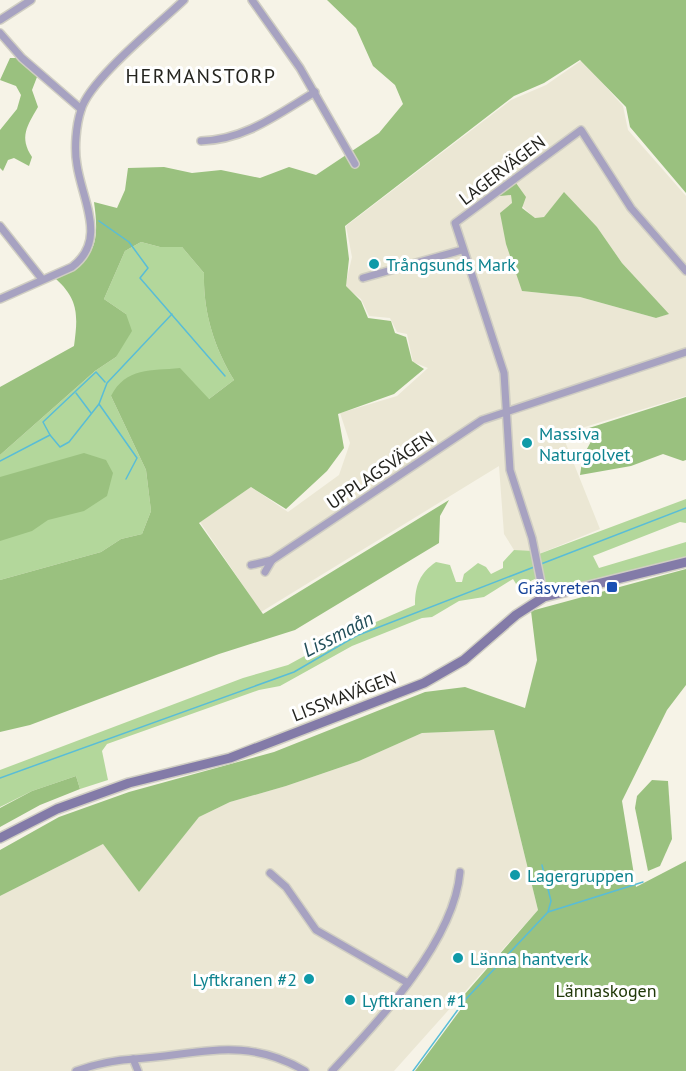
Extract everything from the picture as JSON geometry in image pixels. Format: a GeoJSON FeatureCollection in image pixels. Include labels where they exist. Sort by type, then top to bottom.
{"type":"FeatureCollection","features":[{"type":"Feature","properties":{"kind":"street"},"geometry":{"type":"LineString","coordinates":[[0,20],[31,0]]}},
{"type":"Feature","properties":{"kind":"street"},"geometry":{"type":"LineString","coordinates":[[0,299],[72,267],[82,259],[90,243],[92,219],[76,163],[81,109],[92,88],[184,0]]}},
{"type":"Feature","properties":{"kind":"street"},"geometry":{"type":"LineString","coordinates":[[252,0],[315,92],[355,164]]}},
{"type":"Feature","properties":{"kind":"street"},"geometry":{"type":"LineString","coordinates":[[0,33],[22,58],[81,109]]}},
{"type":"Feature","properties":{"kind":"street"},"geometry":{"type":"LineString","coordinates":[[201,141],[221,141],[246,133],[315,92]]}},
{"type":"Feature","properties":{"kind":"street","name":"LAGERVÄGEN"},"geometry":{"type":"LineString","coordinates":[[544,597],[532,538],[510,470],[504,373],[462,250],[456,223],[581,130],[631,208],[686,271]]}},
{"type":"Feature","properties":{"kind":"street"},"geometry":{"type":"LineString","coordinates":[[0,226],[42,279]]}},
{"type":"Feature","properties":{"kind":"street"},"geometry":{"type":"LineString","coordinates":[[363,278],[462,250]]}},
{"type":"Feature","properties":{"kind":"street"},"geometry":{"type":"LineString","coordinates":[[508,410],[686,352]]}},
{"type":"Feature","properties":{"kind":"street","name":"UPPLAGSVÄGEN"},"geometry":{"type":"LineString","coordinates":[[272,560],[482,420],[508,410]]}},
{"type":"Feature","properties":{"kind":"street"},"geometry":{"type":"LineString","coordinates":[[251,565],[272,560]]}},
{"type":"Feature","properties":{"kind":"street"},"geometry":{"type":"LineString","coordinates":[[266,573],[272,560]]}},
{"type":"Feature","properties":{"kind":"street","name":"LISSMAVÄGEN"},"geometry":{"type":"LineString","coordinates":[[0,838],[57,808],[129,783],[230,758],[424,683],[464,660],[516,615],[544,597],[686,562]]}},
{"type":"Feature","properties":{"kind":"street"},"geometry":{"type":"LineString","coordinates":[[332,1071],[408,983],[439,933],[459,883],[460,872]]}},
{"type":"Feature","properties":{"kind":"street"},"geometry":{"type":"LineString","coordinates":[[270,873],[286,887],[316,930],[408,983]]}},
{"type":"Feature","properties":{"kind":"street"},"geometry":{"type":"LineString","coordinates":[[76,1071],[106,1061],[231,1048],[277,1057],[305,1071]]}},
{"type":"Feature","properties":{"kind":"street"},"geometry":{"type":"LineString","coordinates":[[133,1059],[138,1071]]}},
{"type":"Feature","properties":{"kind":"shaded area"},"geometry":{"type":"Polygon","coordinates":[[[582,60],[623,106],[628,130],[686,196],[686,396],[562,434],[600,529],[539,554],[514,550],[504,534],[499,466],[261,612],[200,522],[251,487],[288,512],[339,475],[350,443],[340,413],[397,396],[428,368],[413,362],[407,334],[397,332],[390,318],[369,316],[361,299],[345,287],[352,257],[346,226],[511,100],[546,85],[582,60]],[[564,193],[544,217],[534,218],[511,195],[522,291],[580,297],[656,318],[668,314],[622,263],[597,227],[564,193]]]}},
{"type":"Feature","properties":{"kind":"shaded area"},"geometry":{"type":"Polygon","coordinates":[[[494,730],[538,910],[394,1071],[0,1071],[0,896],[103,844],[139,892],[199,817],[230,802],[359,761],[422,733],[494,730]]]}},
{"type":"Feature","properties":{"kind":"green space"},"geometry":{"type":"Polygon","coordinates":[[[327,0],[686,0],[686,193],[630,127],[626,107],[580,60],[544,83],[514,96],[345,226],[349,259],[346,286],[361,301],[368,318],[391,321],[395,333],[406,337],[412,361],[424,369],[394,394],[338,414],[344,448],[327,471],[286,509],[251,487],[199,523],[263,614],[449,500],[440,516],[439,543],[295,630],[219,654],[30,725],[0,732],[0,580],[101,552],[121,539],[142,534],[151,511],[146,470],[111,396],[124,380],[140,372],[180,368],[209,399],[234,380],[211,329],[205,302],[204,273],[182,247],[160,247],[141,242],[125,251],[104,299],[126,314],[132,331],[116,357],[95,371],[0,455],[0,387],[74,346],[75,309],[69,294],[56,279],[79,265],[87,257],[95,240],[94,202],[117,208],[125,190],[128,168],[164,167],[192,173],[221,170],[260,178],[289,167],[316,175],[379,133],[403,104],[395,85],[373,66],[356,28],[327,0]]]}},
{"type":"Feature","properties":{"kind":"green space"},"geometry":{"type":"Polygon","coordinates":[[[10,58],[18,58],[37,77],[32,90],[38,107],[25,137],[32,157],[29,166],[14,158],[8,160],[3,171],[0,168],[0,130],[17,109],[21,95],[16,86],[0,80],[10,58]]]}},
{"type":"Feature","properties":{"kind":"green space"},"geometry":{"type":"Polygon","coordinates":[[[516,183],[526,197],[522,208],[535,218],[544,217],[564,192],[597,227],[622,263],[669,314],[656,318],[580,297],[522,291],[506,244],[500,213],[512,203],[511,195],[500,196],[500,192],[516,183]]]}},
{"type":"Feature","properties":{"kind":"green space"},"geometry":{"type":"Polygon","coordinates":[[[141,242],[160,247],[182,247],[204,273],[205,302],[211,329],[234,380],[209,399],[111,396],[146,470],[151,511],[142,534],[121,539],[101,552],[0,580],[0,455],[95,371],[116,357],[126,314],[104,299],[125,251],[141,242]]]}},
{"type":"Feature","properties":{"kind":"green space"},"geometry":{"type":"Polygon","coordinates":[[[686,397],[686,460],[663,454],[631,466],[580,475],[583,456],[593,438],[589,428],[686,397]]]}},
{"type":"Feature","properties":{"kind":"green space"},"geometry":{"type":"Polygon","coordinates":[[[84,453],[106,460],[113,473],[107,496],[84,511],[48,520],[32,531],[0,541],[0,477],[84,453]]]}},
{"type":"Feature","properties":{"kind":"green space"},"geometry":{"type":"Polygon","coordinates":[[[686,499],[686,523],[680,522],[593,556],[599,568],[686,542],[686,558],[554,591],[545,588],[539,554],[686,499]]]}},
{"type":"Feature","properties":{"kind":"green space"},"geometry":{"type":"Polygon","coordinates":[[[514,550],[532,551],[537,578],[518,587],[513,579],[484,597],[459,601],[432,617],[422,618],[352,646],[280,686],[259,690],[107,744],[102,751],[108,780],[80,789],[76,776],[32,791],[0,807],[0,770],[243,678],[288,665],[332,641],[415,605],[420,580],[436,562],[450,565],[456,582],[462,582],[464,574],[478,563],[486,567],[491,574],[503,568],[503,562],[514,550]]]}},
{"type":"Feature","properties":{"kind":"green space","name":"Lännaskogen"},"geometry":{"type":"Polygon","coordinates":[[[686,569],[686,685],[667,710],[622,801],[636,887],[686,861],[686,1071],[415,1071],[461,1009],[458,1002],[538,910],[494,730],[422,733],[359,761],[230,802],[199,817],[139,892],[103,844],[0,896],[0,850],[59,817],[129,792],[274,752],[425,692],[465,687],[525,708],[537,660],[531,611],[686,569]]]}},
{"type":"Feature","properties":{"kind":"green space"},"geometry":{"type":"Polygon","coordinates":[[[76,776],[80,789],[40,805],[0,827],[0,808],[32,791],[76,776]]]}},
{"type":"Feature","properties":{"kind":"green space"},"geometry":{"type":"Polygon","coordinates":[[[652,780],[668,781],[672,839],[660,866],[648,871],[635,808],[637,796],[652,780]]]}},
{"type":"Feature","properties":{"kind":"waterway"},"geometry":{"type":"LineString","coordinates":[[99,221],[129,242],[148,268],[140,278],[225,376]]}},
{"type":"Feature","properties":{"kind":"waterway"},"geometry":{"type":"LineString","coordinates":[[50,435],[60,447],[69,442],[99,404],[107,383],[172,314]]}},
{"type":"Feature","properties":{"kind":"waterway"},"geometry":{"type":"LineString","coordinates":[[0,461],[50,435],[43,422],[96,372],[105,382]]}},
{"type":"Feature","properties":{"kind":"waterway"},"geometry":{"type":"LineString","coordinates":[[76,393],[91,413]]}},
{"type":"Feature","properties":{"kind":"waterway"},"geometry":{"type":"LineString","coordinates":[[99,404],[137,458],[126,479]]}},
{"type":"Feature","properties":{"kind":"waterway","name":"Lissmaån"},"geometry":{"type":"LineString","coordinates":[[541,564],[686,508]]}},
{"type":"Feature","properties":{"kind":"waterway","name":"Lissmaån"},"geometry":{"type":"LineString","coordinates":[[0,778],[294,672],[356,636],[534,567]]}},
{"type":"Feature","properties":{"kind":"waterway"},"geometry":{"type":"LineString","coordinates":[[542,865],[551,901],[548,912],[643,882]]}},
{"type":"Feature","properties":{"kind":"waterway"},"geometry":{"type":"LineString","coordinates":[[413,1071],[465,1000],[548,912]]}},
{"type":"Feature","properties":{"kind":"place","name":"Trångsunds Mark"},"geometry":{"type":"Point","coordinates":[374,264]}},
{"type":"Feature","properties":{"kind":"place","name":"Massiva Naturgolvet"},"geometry":{"type":"Point","coordinates":[527,443]}},
{"type":"Feature","properties":{"kind":"place","name":"Gräsvreten"},"geometry":{"type":"Point","coordinates":[612,587]}},
{"type":"Feature","properties":{"kind":"place","name":"Lagergruppen"},"geometry":{"type":"Point","coordinates":[515,875]}},
{"type":"Feature","properties":{"kind":"place","name":"Länna hantverk"},"geometry":{"type":"Point","coordinates":[458,958]}},
{"type":"Feature","properties":{"kind":"place","name":"Lyftkranen #2"},"geometry":{"type":"Point","coordinates":[309,979]}},
{"type":"Feature","properties":{"kind":"place","name":"Lyftkranen #1"},"geometry":{"type":"Point","coordinates":[350,1000]}},
{"type":"Feature","properties":{"kind":"district","name":"HERMANSTORP"},"geometry":{"type":"Point","coordinates":[201,76]}}]}
